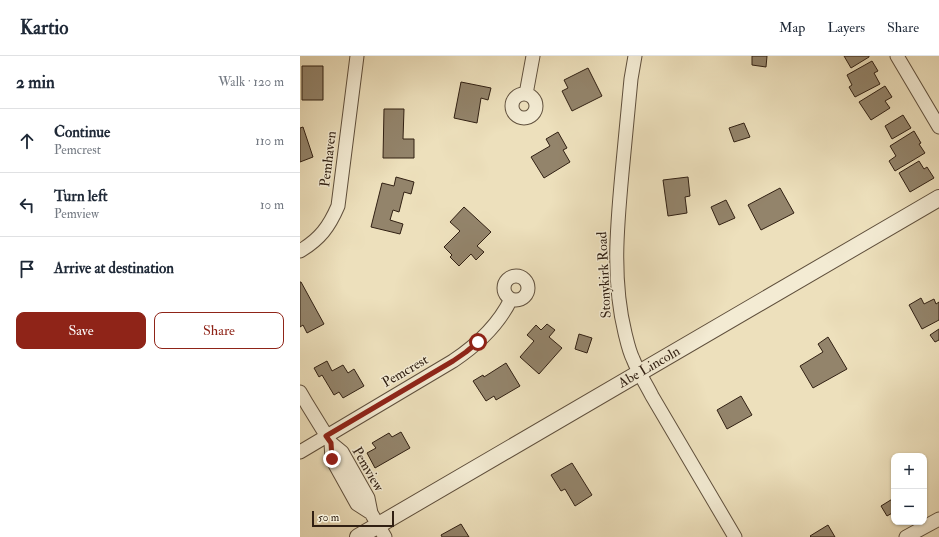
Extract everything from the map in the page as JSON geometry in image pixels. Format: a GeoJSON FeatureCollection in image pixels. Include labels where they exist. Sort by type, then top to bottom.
{"type":"FeatureCollection","features":[{"type":"Feature","properties":{"kind":"street","name":"Pemhaven"},"geometry":{"type":"LineString","coordinates":[[300,251],[309,246],[322,234],[331,221],[338,206],[357,56]]}},
{"type":"Feature","properties":{"kind":"street"},"geometry":{"type":"LineString","coordinates":[[526,94],[533,56]]}},
{"type":"Feature","properties":{"kind":"street","name":"Stonykirk Road"},"geometry":{"type":"LineString","coordinates":[[635,56],[631,79],[617,224],[616,262],[619,299],[623,323],[630,352],[652,396],[735,537]]}},
{"type":"Feature","properties":{"kind":"street"},"geometry":{"type":"LineString","coordinates":[[897,56],[934,105],[939,127]]}},
{"type":"Feature","properties":{"kind":"street","name":"Abe Lincoln"},"geometry":{"type":"LineString","coordinates":[[358,537],[939,198]]}},
{"type":"Feature","properties":{"kind":"street","name":"Pemcrest"},"geometry":{"type":"LineString","coordinates":[[300,452],[329,440],[466,352],[489,331],[499,319],[510,299]]}},
{"type":"Feature","properties":{"kind":"street","name":"Pemview"},"geometry":{"type":"LineString","coordinates":[[300,392],[329,440],[332,459],[357,504],[378,525]]}},
{"type":"Feature","properties":{"kind":"street"},"geometry":{"type":"LineString","coordinates":[[906,537],[939,519]]}},
{"type":"Feature","properties":{"kind":"building"},"geometry":{"type":"Polygon","coordinates":[[[752,56],[767,56],[766,67],[752,65],[752,56]]]}},
{"type":"Feature","properties":{"kind":"building"},"geometry":{"type":"Polygon","coordinates":[[[844,56],[869,56],[869,57],[851,68],[844,56]]]}},
{"type":"Feature","properties":{"kind":"building"},"geometry":{"type":"Polygon","coordinates":[[[872,61],[878,71],[874,73],[880,84],[855,97],[849,87],[852,85],[847,75],[872,61]]]}},
{"type":"Feature","properties":{"kind":"building"},"geometry":{"type":"Polygon","coordinates":[[[302,66],[323,66],[323,100],[302,100],[302,66]]]}},
{"type":"Feature","properties":{"kind":"building"},"geometry":{"type":"Polygon","coordinates":[[[588,68],[602,96],[572,111],[562,91],[568,88],[564,80],[588,68]]]}},
{"type":"Feature","properties":{"kind":"building"},"geometry":{"type":"Polygon","coordinates":[[[461,82],[491,88],[488,100],[481,98],[477,123],[454,118],[461,82]]]}},
{"type":"Feature","properties":{"kind":"building"},"geometry":{"type":"Polygon","coordinates":[[[885,86],[892,97],[885,101],[890,108],[871,120],[859,102],[885,86]]]}},
{"type":"Feature","properties":{"kind":"building"},"geometry":{"type":"Polygon","coordinates":[[[384,109],[404,109],[403,139],[414,139],[414,158],[383,158],[384,109]]]}},
{"type":"Feature","properties":{"kind":"building"},"geometry":{"type":"Polygon","coordinates":[[[903,115],[911,128],[892,139],[885,126],[903,115]]]}},
{"type":"Feature","properties":{"kind":"building"},"geometry":{"type":"Polygon","coordinates":[[[744,123],[750,137],[734,142],[729,128],[744,123]]]}},
{"type":"Feature","properties":{"kind":"building"},"geometry":{"type":"Polygon","coordinates":[[[303,127],[313,157],[300,162],[300,128],[303,127]]]}},
{"type":"Feature","properties":{"kind":"building"},"geometry":{"type":"Polygon","coordinates":[[[914,131],[921,143],[919,144],[925,153],[895,171],[889,161],[896,156],[890,146],[914,131]]]}},
{"type":"Feature","properties":{"kind":"building"},"geometry":{"type":"Polygon","coordinates":[[[558,132],[567,148],[563,150],[570,162],[544,178],[531,157],[550,146],[546,139],[558,132]]]}},
{"type":"Feature","properties":{"kind":"building"},"geometry":{"type":"Polygon","coordinates":[[[919,161],[924,169],[927,167],[934,178],[910,192],[899,173],[919,161]]]}},
{"type":"Feature","properties":{"kind":"building"},"geometry":{"type":"Polygon","coordinates":[[[396,177],[414,182],[411,194],[404,192],[399,212],[393,210],[390,220],[403,224],[400,234],[371,227],[382,183],[394,186],[396,177]]]}},
{"type":"Feature","properties":{"kind":"building"},"geometry":{"type":"Polygon","coordinates":[[[688,177],[690,196],[685,197],[687,213],[668,216],[663,180],[688,177]]]}},
{"type":"Feature","properties":{"kind":"building"},"geometry":{"type":"Polygon","coordinates":[[[780,188],[794,213],[761,230],[748,205],[780,188]]]}},
{"type":"Feature","properties":{"kind":"building"},"geometry":{"type":"Polygon","coordinates":[[[726,200],[735,218],[719,225],[711,207],[726,200]]]}},
{"type":"Feature","properties":{"kind":"building"},"geometry":{"type":"Polygon","coordinates":[[[464,207],[491,232],[477,246],[484,252],[476,260],[471,254],[459,266],[450,257],[452,255],[444,247],[460,231],[450,222],[464,207]]]}},
{"type":"Feature","properties":{"kind":"building"},"geometry":{"type":"Polygon","coordinates":[[[300,282],[324,324],[307,333],[303,325],[300,327],[300,282]]]}},
{"type":"Feature","properties":{"kind":"building"},"geometry":{"type":"Polygon","coordinates":[[[921,298],[924,304],[934,299],[936,304],[939,302],[939,320],[922,329],[909,305],[921,298]]]}},
{"type":"Feature","properties":{"kind":"building"},"geometry":{"type":"Polygon","coordinates":[[[547,324],[555,330],[549,337],[562,348],[539,374],[520,357],[534,341],[527,335],[536,325],[541,330],[547,324]]]}},
{"type":"Feature","properties":{"kind":"building"},"geometry":{"type":"Polygon","coordinates":[[[939,329],[939,340],[935,342],[930,335],[939,329]]]}},
{"type":"Feature","properties":{"kind":"building"},"geometry":{"type":"Polygon","coordinates":[[[579,334],[592,338],[587,353],[575,349],[579,334]]]}},
{"type":"Feature","properties":{"kind":"building"},"geometry":{"type":"Polygon","coordinates":[[[828,337],[847,369],[813,388],[800,366],[823,352],[818,344],[828,337]]]}},
{"type":"Feature","properties":{"kind":"building"},"geometry":{"type":"Polygon","coordinates":[[[327,361],[332,371],[343,365],[348,373],[354,369],[364,386],[343,398],[339,392],[334,395],[322,375],[319,377],[314,368],[327,361]]]}},
{"type":"Feature","properties":{"kind":"building"},"geometry":{"type":"Polygon","coordinates":[[[506,363],[520,386],[496,400],[494,396],[486,401],[473,381],[483,375],[484,377],[506,363]]]}},
{"type":"Feature","properties":{"kind":"building"},"geometry":{"type":"Polygon","coordinates":[[[741,396],[752,415],[727,429],[717,410],[741,396]]]}},
{"type":"Feature","properties":{"kind":"building"},"geometry":{"type":"Polygon","coordinates":[[[401,432],[410,448],[375,468],[367,453],[376,448],[372,443],[389,433],[392,437],[401,432]]]}},
{"type":"Feature","properties":{"kind":"building"},"geometry":{"type":"Polygon","coordinates":[[[572,463],[592,495],[575,506],[565,489],[561,491],[551,475],[572,463]]]}},
{"type":"Feature","properties":{"kind":"building"},"geometry":{"type":"Polygon","coordinates":[[[891,500],[891,514],[887,516],[881,506],[891,500]]]}},
{"type":"Feature","properties":{"kind":"building"},"geometry":{"type":"Polygon","coordinates":[[[461,524],[469,537],[442,537],[441,535],[461,524]]]}},
{"type":"Feature","properties":{"kind":"building"},"geometry":{"type":"Polygon","coordinates":[[[828,525],[835,537],[810,536],[828,525]]]}},
{"type":"Feature","properties":{"kind":"route"},"geometry":{"type":"LineString","coordinates":[[332,459],[331,443],[326,436],[453,361],[478,342]]}}]}
